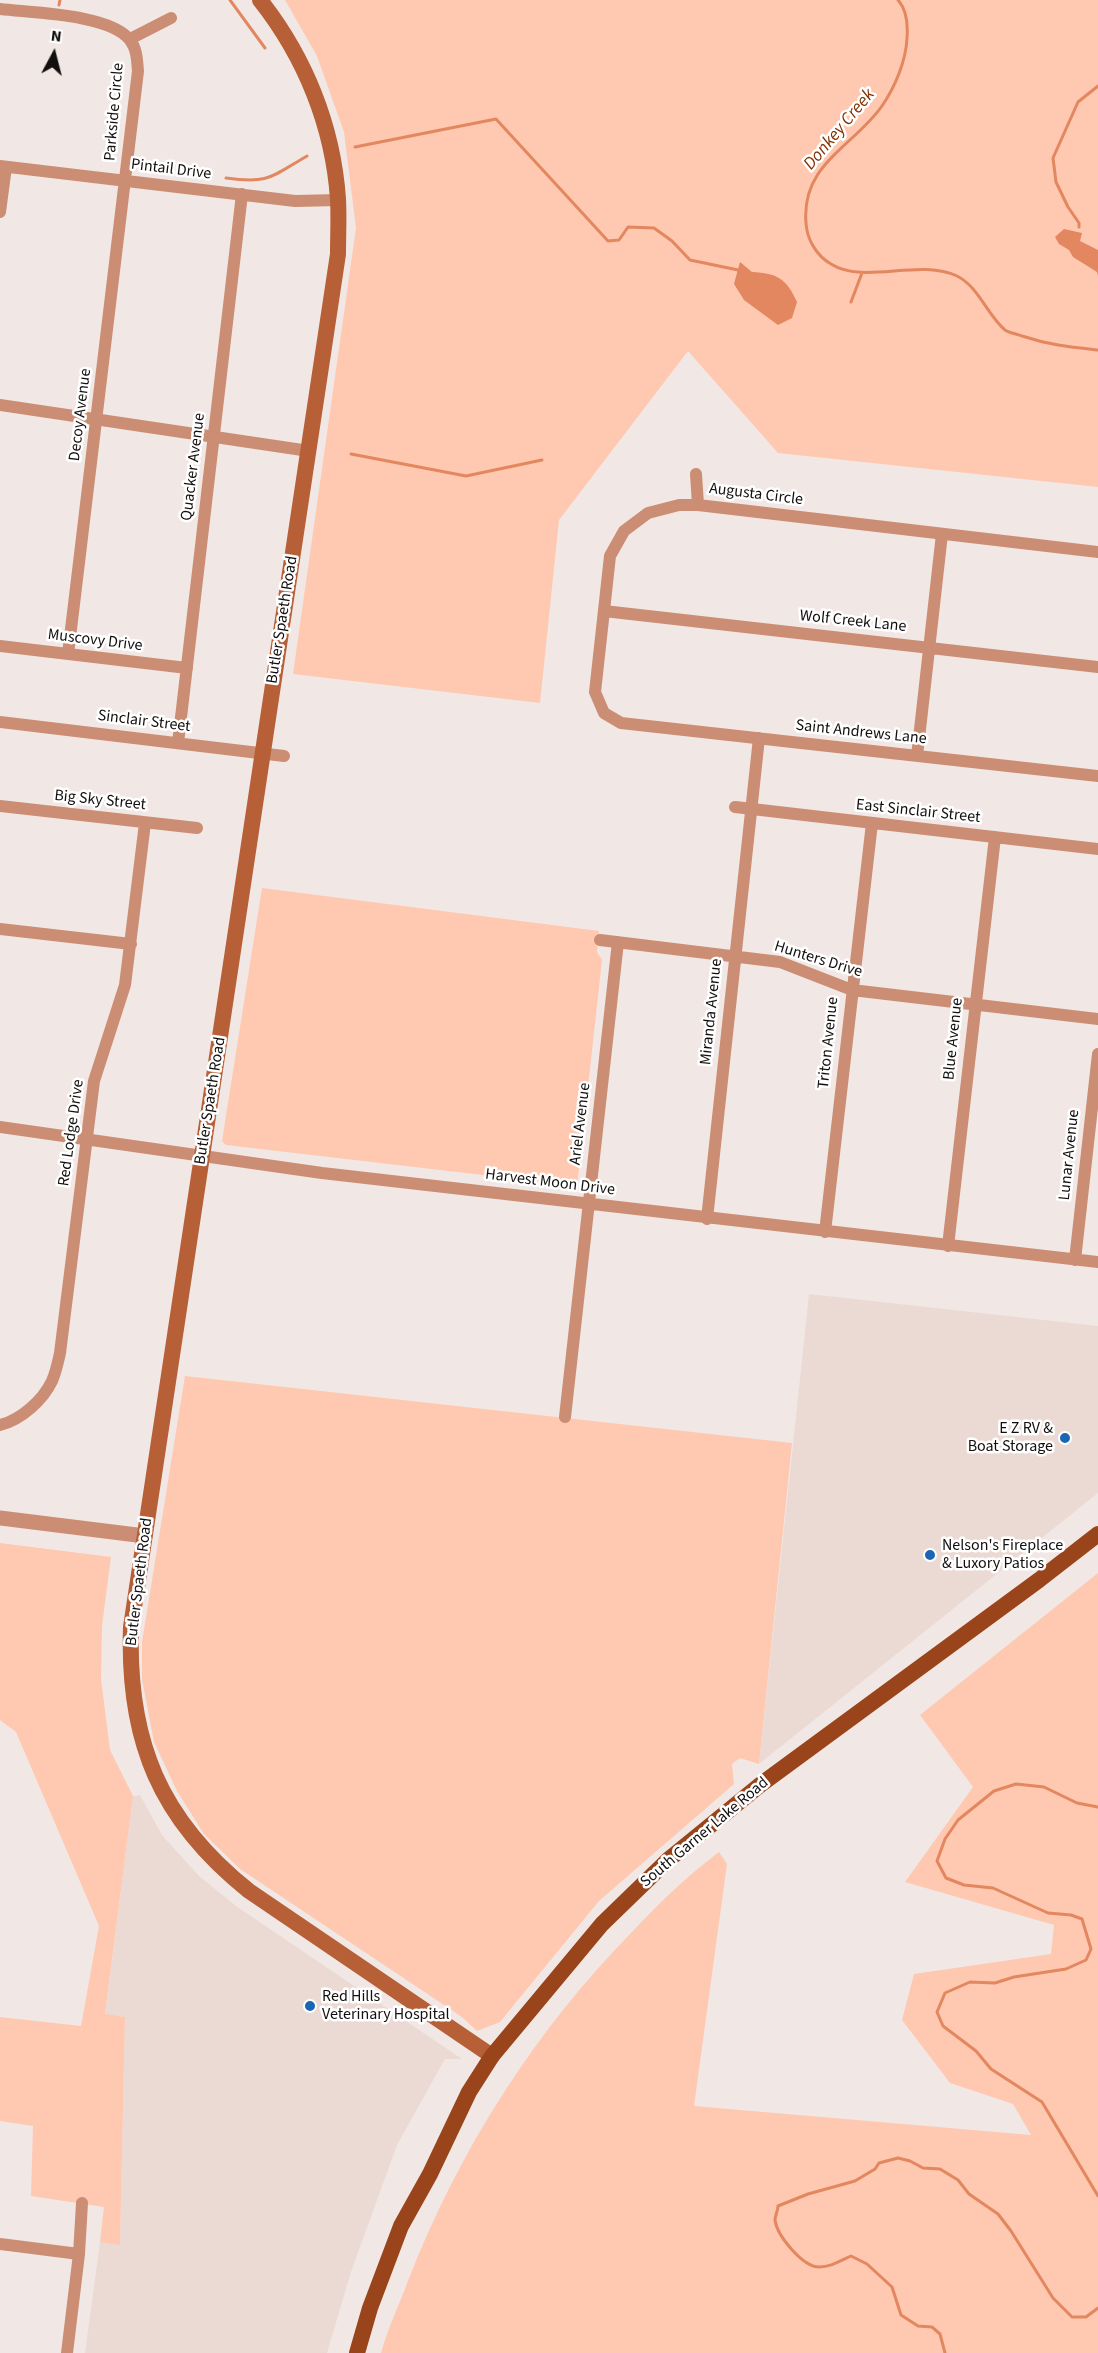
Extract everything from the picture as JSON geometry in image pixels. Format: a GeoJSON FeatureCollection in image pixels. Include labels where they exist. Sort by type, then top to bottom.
{"type":"FeatureCollection","features":[{"type":"Feature","properties":{"kind":"main road","name":"Butler Spaeth Road"},"geometry":{"type":"LineString","coordinates":[[260,0],[274,18],[300,61],[322,111],[332,156],[338,200],[338,254],[131,1628],[131,1687],[140,1736],[164,1793],[185,1828],[224,1872],[492,2056]]}},
{"type":"Feature","properties":{"kind":"main road","name":"South Garner Lake Road"},"geometry":{"type":"LineString","coordinates":[[357,2353],[370,2308],[401,2226],[430,2174],[469,2092],[492,2056],[602,1924],[668,1860],[760,1785],[1098,1534]]}},
{"type":"Feature","properties":{"kind":"street","name":"Parkside Circle"},"geometry":{"type":"LineString","coordinates":[[0,9],[95,20],[113,26],[130,39],[137,54],[138,71],[125,181]]}},
{"type":"Feature","properties":{"kind":"street"},"geometry":{"type":"LineString","coordinates":[[130,39],[171,18]]}},
{"type":"Feature","properties":{"kind":"street","name":"Pintail Drive"},"geometry":{"type":"LineString","coordinates":[[3,166],[295,201],[338,200]]}},
{"type":"Feature","properties":{"kind":"street"},"geometry":{"type":"LineString","coordinates":[[0,212],[3,166]]}},
{"type":"Feature","properties":{"kind":"street","name":"Decoy Avenue"},"geometry":{"type":"LineString","coordinates":[[68,654],[125,181]]}},
{"type":"Feature","properties":{"kind":"street","name":"Quacker Avenue"},"geometry":{"type":"LineString","coordinates":[[178,743],[242,195]]}},
{"type":"Feature","properties":{"kind":"street"},"geometry":{"type":"LineString","coordinates":[[0,405],[309,451]]}},
{"type":"Feature","properties":{"kind":"street"},"geometry":{"type":"LineString","coordinates":[[696,474],[698,505]]}},
{"type":"Feature","properties":{"kind":"street","name":"Augusta Circle"},"geometry":{"type":"LineString","coordinates":[[621,723],[604,713],[595,692],[610,556],[624,531],[648,513],[679,504],[698,505],[1098,552]]}},
{"type":"Feature","properties":{"kind":"street"},"geometry":{"type":"LineString","coordinates":[[917,756],[942,534]]}},
{"type":"Feature","properties":{"kind":"street","name":"Wolf Creek Lane"},"geometry":{"type":"LineString","coordinates":[[604,611],[1098,667]]}},
{"type":"Feature","properties":{"kind":"street","name":"Muscovy Drive"},"geometry":{"type":"LineString","coordinates":[[0,646],[187,668]]}},
{"type":"Feature","properties":{"kind":"street","name":"Sinclair Street"},"geometry":{"type":"LineString","coordinates":[[0,722],[284,756]]}},
{"type":"Feature","properties":{"kind":"street","name":"Saint Andrews Lane"},"geometry":{"type":"LineString","coordinates":[[621,723],[1098,776]]}},
{"type":"Feature","properties":{"kind":"street","name":"Miranda Avenue"},"geometry":{"type":"LineString","coordinates":[[707,1219],[759,738]]}},
{"type":"Feature","properties":{"kind":"street","name":"Big Sky Street"},"geometry":{"type":"LineString","coordinates":[[0,806],[197,828]]}},
{"type":"Feature","properties":{"kind":"street","name":"East Sinclair Street"},"geometry":{"type":"LineString","coordinates":[[735,807],[1098,849]]}},
{"type":"Feature","properties":{"kind":"street","name":"Red Lodge Drive"},"geometry":{"type":"LineString","coordinates":[[0,1425],[7,1424],[36,1405],[52,1381],[60,1353],[94,1081],[125,985],[145,823]]}},
{"type":"Feature","properties":{"kind":"street","name":"Triton Avenue"},"geometry":{"type":"LineString","coordinates":[[825,1232],[872,823]]}},
{"type":"Feature","properties":{"kind":"street","name":"Blue Avenue"},"geometry":{"type":"LineString","coordinates":[[948,1245],[994,837]]}},
{"type":"Feature","properties":{"kind":"street"},"geometry":{"type":"LineString","coordinates":[[0,929],[131,944]]}},
{"type":"Feature","properties":{"kind":"street","name":"Hunters Drive"},"geometry":{"type":"LineString","coordinates":[[600,940],[780,962],[852,990],[1098,1019]]}},
{"type":"Feature","properties":{"kind":"street","name":"Ariel Avenue"},"geometry":{"type":"LineString","coordinates":[[565,1417],[618,942]]}},
{"type":"Feature","properties":{"kind":"street","name":"Lunar Avenue"},"geometry":{"type":"LineString","coordinates":[[1075,1260],[1098,1054]]}},
{"type":"Feature","properties":{"kind":"street","name":"Harvest Moon Drive"},"geometry":{"type":"LineString","coordinates":[[0,1127],[322,1173],[707,1219],[1098,1262]]}},
{"type":"Feature","properties":{"kind":"street"},"geometry":{"type":"LineString","coordinates":[[0,1518],[145,1536]]}},
{"type":"Feature","properties":{"kind":"street"},"geometry":{"type":"LineString","coordinates":[[67,2353],[79,2254],[82,2203]]}},
{"type":"Feature","properties":{"kind":"street"},"geometry":{"type":"LineString","coordinates":[[0,2244],[79,2254]]}},
{"type":"Feature","properties":{"kind":"shaded area"},"geometry":{"type":"Polygon","coordinates":[[[285,0],[1098,0],[1098,487],[778,453],[688,351],[559,520],[540,703],[293,674],[356,228],[344,132],[317,56],[285,0]]]}},
{"type":"Feature","properties":{"kind":"shaded area"},"geometry":{"type":"Polygon","coordinates":[[[1064,229],[1082,233],[1080,241],[1098,250],[1098,276],[1097,272],[1073,257],[1069,250],[1059,244],[1055,237],[1064,229]]]}},
{"type":"Feature","properties":{"kind":"shaded area"},"geometry":{"type":"Polygon","coordinates":[[[740,262],[752,272],[775,276],[785,283],[797,302],[792,318],[778,325],[744,300],[734,284],[740,262]]]}},
{"type":"Feature","properties":{"kind":"shaded area"},"geometry":{"type":"Polygon","coordinates":[[[262,888],[599,931],[597,952],[602,960],[577,1186],[226,1145],[222,1141],[262,888]]]}},
{"type":"Feature","properties":{"kind":"shaded area"},"geometry":{"type":"Polygon","coordinates":[[[809,1294],[1098,1326],[1098,1493],[759,1764],[809,1294]]]}},
{"type":"Feature","properties":{"kind":"shaded area"},"geometry":{"type":"Polygon","coordinates":[[[185,1376],[792,1443],[759,1764],[740,1758],[732,1764],[734,1784],[599,1901],[500,2022],[477,2031],[462,2017],[240,1869],[204,1834],[177,1791],[154,1742],[142,1679],[142,1642],[185,1376]]]}},
{"type":"Feature","properties":{"kind":"shaded area"},"geometry":{"type":"Polygon","coordinates":[[[0,1543],[111,1557],[102,1626],[101,1679],[110,1750],[133,1796],[105,2014],[125,2017],[120,2245],[100,2242],[104,2207],[31,2196],[33,2126],[0,2121],[0,2017],[81,2026],[99,1926],[16,1732],[0,1720],[0,1543]]]}},
{"type":"Feature","properties":{"kind":"shaded area"},"geometry":{"type":"Polygon","coordinates":[[[1098,1573],[1098,2353],[381,2353],[428,2232],[475,2139],[502,2095],[563,2010],[596,1970],[663,1900],[719,1852],[727,1864],[694,2106],[1031,2135],[1013,2104],[950,2083],[902,2020],[914,1974],[1051,1954],[1054,1925],[905,1882],[973,1787],[920,1715],[1098,1573]]]}},
{"type":"Feature","properties":{"kind":"shaded area"},"geometry":{"type":"Polygon","coordinates":[[[140,1795],[162,1835],[198,1875],[236,1906],[462,2059],[445,2059],[397,2145],[351,2272],[327,2353],[85,2353],[100,2242],[120,2244],[125,2017],[105,2015],[133,1796],[140,1795]]]}},
{"type":"Feature","properties":{"kind":"waterway"},"geometry":{"type":"LineString","coordinates":[[59,5],[60,0]]}},
{"type":"Feature","properties":{"kind":"waterway"},"geometry":{"type":"LineString","coordinates":[[230,0],[265,48]]}},
{"type":"Feature","properties":{"kind":"waterway","name":"Donkey Creek"},"geometry":{"type":"LineString","coordinates":[[898,0],[907,23],[906,47],[902,65],[882,106],[831,158],[820,171],[812,186],[807,203],[806,223],[808,235],[814,247],[826,261],[844,270],[875,272],[926,269],[957,276],[971,287],[993,317],[1007,331],[1051,344],[1098,350]]}},
{"type":"Feature","properties":{"kind":"waterway","name":"Donkey Creek"},"geometry":{"type":"LineString","coordinates":[[1079,227],[1079,223],[1056,182],[1053,158],[1078,102],[1098,86]]}},
{"type":"Feature","properties":{"kind":"waterway"},"geometry":{"type":"LineString","coordinates":[[355,147],[496,119],[608,241],[619,240],[628,227],[654,228],[672,241],[690,260],[738,270]]}},
{"type":"Feature","properties":{"kind":"waterway"},"geometry":{"type":"LineString","coordinates":[[226,178],[252,180],[269,177],[307,156]]}},
{"type":"Feature","properties":{"kind":"waterway"},"geometry":{"type":"LineString","coordinates":[[851,302],[862,273]]}},
{"type":"Feature","properties":{"kind":"waterway"},"geometry":{"type":"LineString","coordinates":[[351,454],[466,476],[542,460]]}},
{"type":"Feature","properties":{"kind":"waterway"},"geometry":{"type":"LineString","coordinates":[[1098,1807],[1077,1803],[1044,1787],[1016,1784],[994,1791],[958,1820],[945,1839],[937,1861],[946,1878],[964,1885],[993,1888],[1048,1913],[1071,1915],[1082,1919],[1091,1949],[1086,1960],[1066,1969],[1014,1977],[995,1983],[970,1982],[945,1993],[937,2012],[943,2026],[976,2051],[991,2069],[1042,2102],[1098,2196]]}},
{"type":"Feature","properties":{"kind":"waterway"},"geometry":{"type":"LineString","coordinates":[[945,2353],[940,2334],[932,2327],[918,2326],[901,2315],[892,2287],[867,2264],[851,2256],[831,2265],[813,2266],[792,2250],[777,2227],[775,2220],[778,2206],[808,2194],[855,2181],[875,2169],[879,2163],[898,2158],[923,2168],[940,2169],[958,2180],[969,2194],[998,2214],[1053,2298],[1072,2317],[1086,2317],[1098,2308]]}},
{"type":"Feature","properties":{"kind":"place","name":"E Z RV & Boat Storage"},"geometry":{"type":"Point","coordinates":[1065,1438]}},
{"type":"Feature","properties":{"kind":"place","name":"Nelson's Fireplace & Luxory Patios"},"geometry":{"type":"Point","coordinates":[930,1555]}},
{"type":"Feature","properties":{"kind":"place","name":"Red Hills Veterinary Hospital"},"geometry":{"type":"Point","coordinates":[310,2006]}}]}
